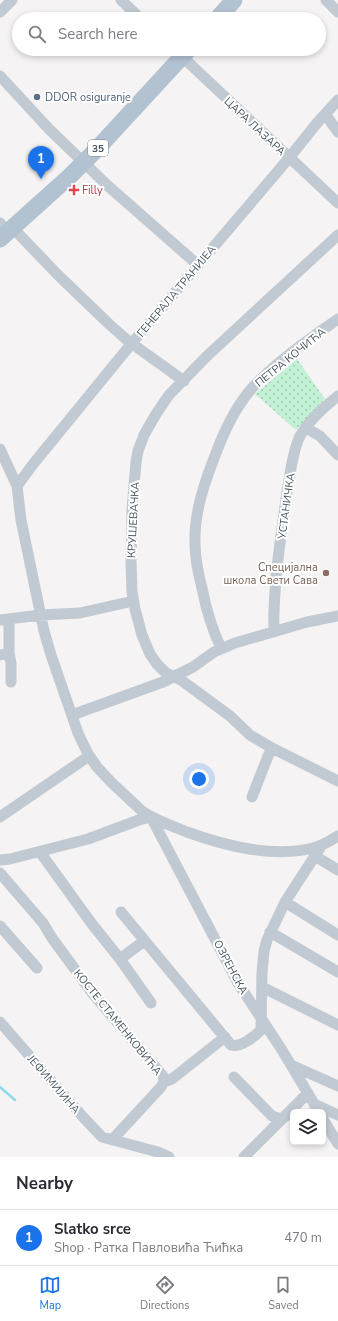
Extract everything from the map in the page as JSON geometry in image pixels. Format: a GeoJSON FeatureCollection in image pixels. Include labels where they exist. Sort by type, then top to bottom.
{"type":"FeatureCollection","features":[{"type":"Feature","properties":{"kind":"main road"},"geometry":{"type":"LineString","coordinates":[[223,12],[234,0]]}},
{"type":"Feature","properties":{"kind":"main road","name":"35"},"geometry":{"type":"LineString","coordinates":[[5,231],[84,163],[178,56]]}},
{"type":"Feature","properties":{"kind":"street"},"geometry":{"type":"LineString","coordinates":[[0,12],[12,0]]}},
{"type":"Feature","properties":{"kind":"street"},"geometry":{"type":"LineString","coordinates":[[121,0],[134,12]]}},
{"type":"Feature","properties":{"kind":"street"},"geometry":{"type":"LineString","coordinates":[[326,0],[338,12]]}},
{"type":"Feature","properties":{"kind":"street","name":"ЦАРА ЛАЗАРА"},"geometry":{"type":"LineString","coordinates":[[185,56],[289,158],[338,203]]}},
{"type":"Feature","properties":{"kind":"street"},"geometry":{"type":"LineString","coordinates":[[0,76],[84,163],[147,221],[198,265]]}},
{"type":"Feature","properties":{"kind":"street","name":"ГЕНЕРАЛА ТРАНИЈЕА"},"geometry":{"type":"LineString","coordinates":[[17,486],[132,343],[338,100]]}},
{"type":"Feature","properties":{"kind":"street"},"geometry":{"type":"LineString","coordinates":[[325,114],[338,132]]}},
{"type":"Feature","properties":{"kind":"street"},"geometry":{"type":"LineString","coordinates":[[5,231],[67,284],[109,324],[132,343],[184,381]]}},
{"type":"Feature","properties":{"kind":"street","name":"КРУШЕВАЧКА"},"geometry":{"type":"LineString","coordinates":[[338,234],[169,395],[144,435],[138,451],[132,510],[131,581],[133,601],[142,635],[150,654],[162,669],[181,680],[230,716],[250,735],[272,748],[338,781]]}},
{"type":"Feature","properties":{"kind":"street","name":"ПЕТРА КОЧИЋА"},"geometry":{"type":"LineString","coordinates":[[221,648],[213,631],[206,608],[195,554],[195,524],[204,484],[228,426],[239,406],[253,387],[310,338],[338,319]]}},
{"type":"Feature","properties":{"kind":"street","name":"УСТАНИЧКА"},"geometry":{"type":"LineString","coordinates":[[274,632],[276,586],[285,507],[295,448],[299,438],[306,428],[338,396]]}},
{"type":"Feature","properties":{"kind":"street"},"geometry":{"type":"LineString","coordinates":[[306,428],[320,436],[338,455]]}},
{"type":"Feature","properties":{"kind":"street"},"geometry":{"type":"LineString","coordinates":[[0,449],[17,486],[19,508],[40,615],[51,655],[78,733],[89,756],[101,771],[143,812],[151,817],[206,838],[230,845],[260,850],[292,851],[314,848],[338,836]]}},
{"type":"Feature","properties":{"kind":"street"},"geometry":{"type":"LineString","coordinates":[[11,682],[11,663],[4,654],[4,620],[40,615],[80,613],[133,601]]}},
{"type":"Feature","properties":{"kind":"street"},"geometry":{"type":"LineString","coordinates":[[72,715],[120,699],[174,677],[221,648],[307,622],[338,616]]}},
{"type":"Feature","properties":{"kind":"street"},"geometry":{"type":"LineString","coordinates":[[252,797],[272,748]]}},
{"type":"Feature","properties":{"kind":"street"},"geometry":{"type":"LineString","coordinates":[[0,817],[89,756]]}},
{"type":"Feature","properties":{"kind":"street"},"geometry":{"type":"LineString","coordinates":[[0,860],[40,852],[98,836],[139,820],[151,817]]}},
{"type":"Feature","properties":{"kind":"street","name":"ОЗРЕНСКА"},"geometry":{"type":"LineString","coordinates":[[151,817],[238,983],[317,1108]]}},
{"type":"Feature","properties":{"kind":"street"},"geometry":{"type":"LineString","coordinates":[[121,912],[231,1046],[238,1046],[256,1035],[261,1030],[264,951],[270,932],[285,902],[322,845]]}},
{"type":"Feature","properties":{"kind":"street"},"geometry":{"type":"LineString","coordinates":[[40,852],[151,1003]]}},
{"type":"Feature","properties":{"kind":"street"},"geometry":{"type":"LineString","coordinates":[[315,856],[338,870]]}},
{"type":"Feature","properties":{"kind":"street","name":"КОСТЕ СТАМЕНКОВИЋА"},"geometry":{"type":"LineString","coordinates":[[0,873],[42,923],[93,994],[163,1076],[164,1082],[161,1086],[112,1140]]}},
{"type":"Feature","properties":{"kind":"street"},"geometry":{"type":"LineString","coordinates":[[285,902],[338,935]]}},
{"type":"Feature","properties":{"kind":"street"},"geometry":{"type":"LineString","coordinates":[[0,926],[37,968]]}},
{"type":"Feature","properties":{"kind":"street"},"geometry":{"type":"LineString","coordinates":[[270,932],[338,972]]}},
{"type":"Feature","properties":{"kind":"street"},"geometry":{"type":"LineString","coordinates":[[120,959],[144,941]]}},
{"type":"Feature","properties":{"kind":"street"},"geometry":{"type":"LineString","coordinates":[[262,987],[338,1025]]}},
{"type":"Feature","properties":{"kind":"street","name":"ЈЕФИМИЈИНА"},"geometry":{"type":"LineString","coordinates":[[0,1022],[95,1131],[102,1137],[112,1140]]}},
{"type":"Feature","properties":{"kind":"street"},"geometry":{"type":"LineString","coordinates":[[164,1082],[172,1079],[225,1037]]}},
{"type":"Feature","properties":{"kind":"street"},"geometry":{"type":"LineString","coordinates":[[291,1065],[338,1086]]}},
{"type":"Feature","properties":{"kind":"street"},"geometry":{"type":"LineString","coordinates":[[234,1077],[272,1116],[280,1119],[286,1116]]}},
{"type":"Feature","properties":{"kind":"street"},"geometry":{"type":"LineString","coordinates":[[244,1157],[308,1093]]}},
{"type":"Feature","properties":{"kind":"street"},"geometry":{"type":"LineString","coordinates":[[317,1108],[338,1116]]}},
{"type":"Feature","properties":{"kind":"street"},"geometry":{"type":"LineString","coordinates":[[326,1124],[338,1144]]}},
{"type":"Feature","properties":{"kind":"street"},"geometry":{"type":"LineString","coordinates":[[112,1140],[158,1152],[169,1157]]}},
{"type":"Feature","properties":{"kind":"green space"},"geometry":{"type":"Polygon","coordinates":[[[297,359],[325,399],[296,430],[255,394],[297,359]]]}},
{"type":"Feature","properties":{"kind":"waterway"},"geometry":{"type":"LineString","coordinates":[[0,1087],[15,1100]]}},
{"type":"Feature","properties":{"kind":"place","name":"DDOR osiguranje"},"geometry":{"type":"Point","coordinates":[37,97]}},
{"type":"Feature","properties":{"kind":"place","name":"Slatko srce"},"geometry":{"type":"Point","coordinates":[41,179]}},
{"type":"Feature","properties":{"kind":"place","name":"Filly"},"geometry":{"type":"Point","coordinates":[74,190]}},
{"type":"Feature","properties":{"kind":"place","name":"Специјална школа Свети Сава"},"geometry":{"type":"Point","coordinates":[326,573]}}]}
